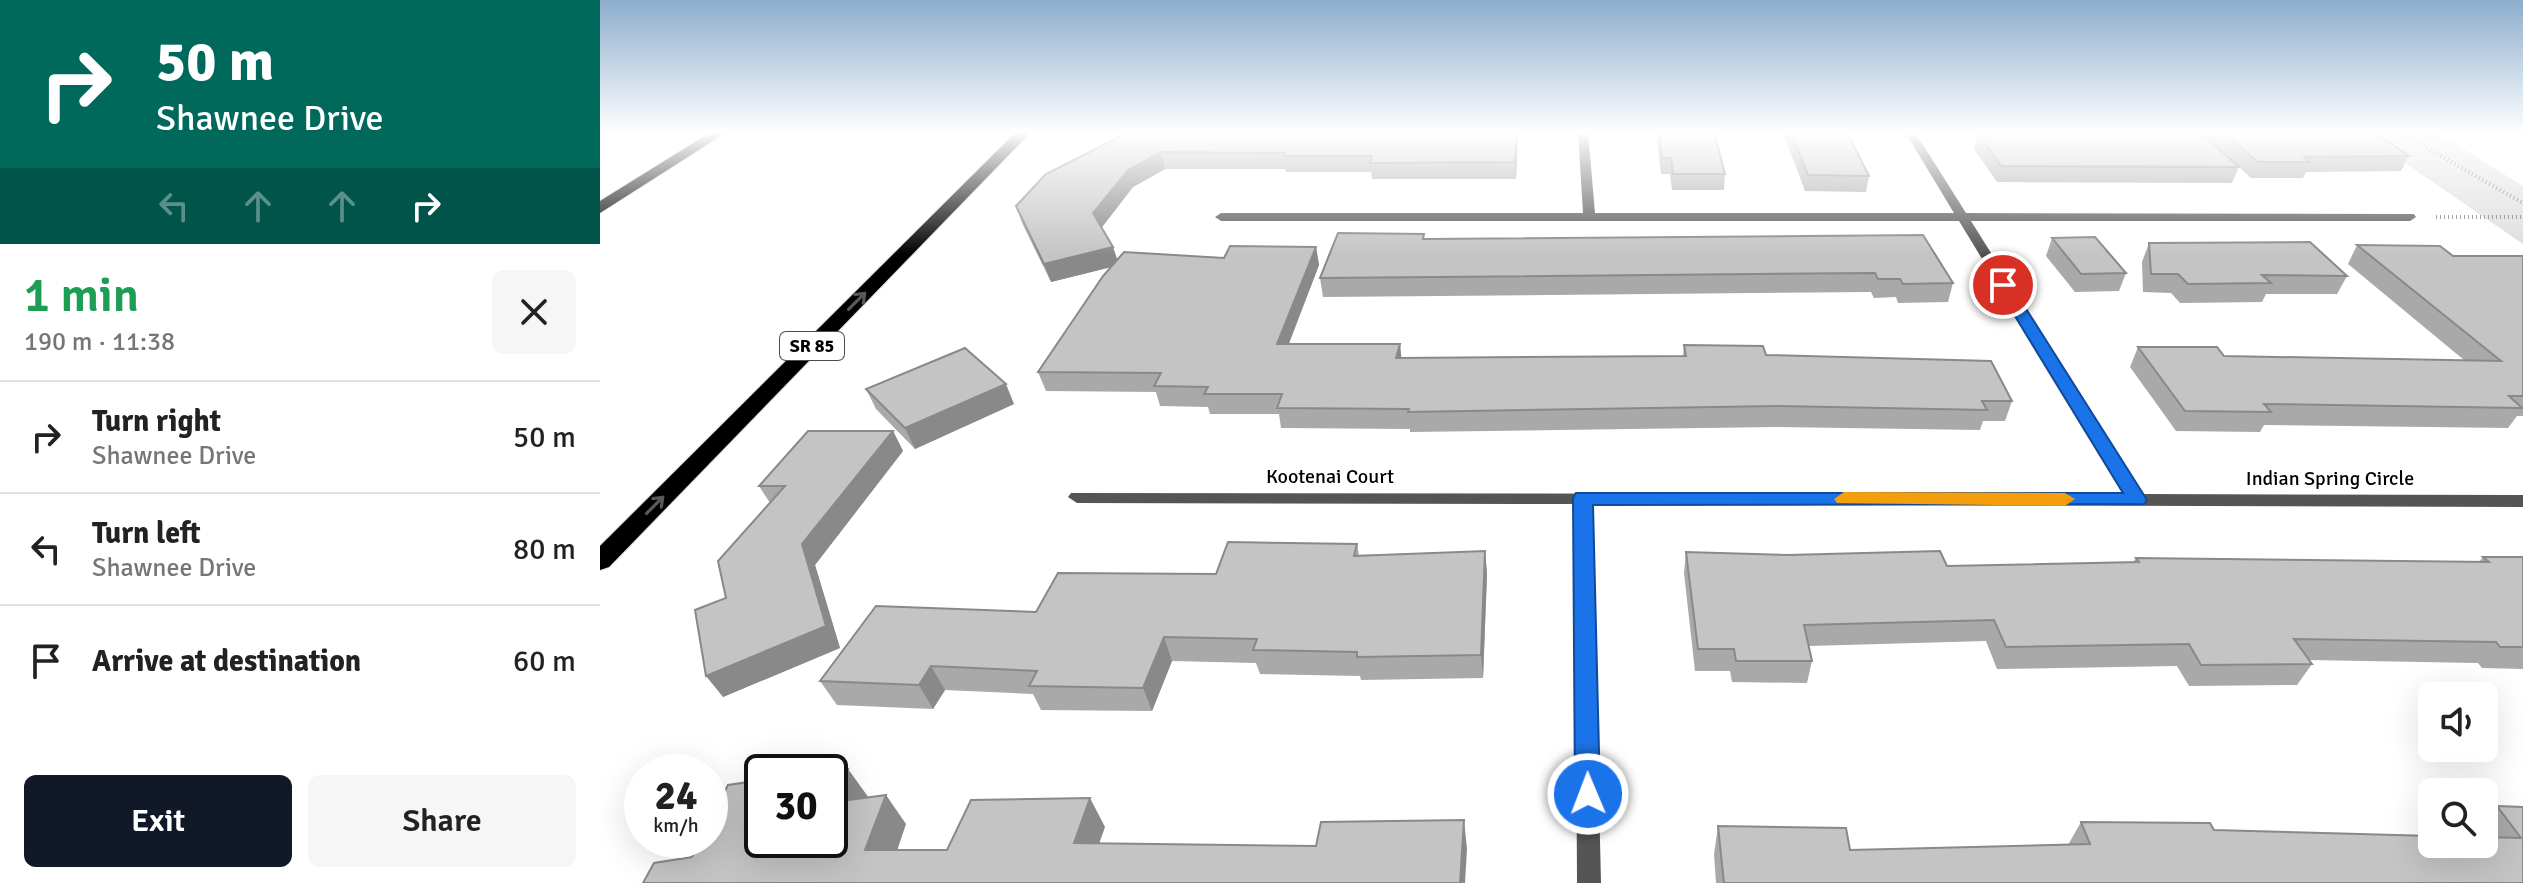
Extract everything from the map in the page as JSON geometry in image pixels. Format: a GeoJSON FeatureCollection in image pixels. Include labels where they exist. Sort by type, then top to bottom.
{"type":"FeatureCollection","features":[{"type":"Feature","properties":{"kind":"highway"},"geometry":{"type":"LineString","coordinates":[[600,208],[655,173]]}},
{"type":"Feature","properties":{"kind":"highway","name":"SR 85"},"geometry":{"type":"LineString","coordinates":[[600,561],[983,173]]}},
{"type":"Feature","properties":{"kind":"street"},"geometry":{"type":"LineString","coordinates":[[1586,173],[1589,218]]}},
{"type":"Feature","properties":{"kind":"street"},"geometry":{"type":"LineString","coordinates":[[1935,173],[2137,500]]}},
{"type":"Feature","properties":{"kind":"street"},"geometry":{"type":"LineString","coordinates":[[1221,217],[2410,217]]}},
{"type":"Feature","properties":{"kind":"street","name":"Kootenai Court"},"geometry":{"type":"LineString","coordinates":[[1077,497],[2137,500]]}},
{"type":"Feature","properties":{"kind":"street"},"geometry":{"type":"LineString","coordinates":[[1583,498],[1589,883]]}},
{"type":"Feature","properties":{"kind":"street","name":"Indian Spring Circle"},"geometry":{"type":"LineString","coordinates":[[2137,500],[2523,501]]}},
{"type":"Feature","properties":{"kind":"path"},"geometry":{"type":"LineString","coordinates":[[2471,173],[2523,203]]}},
{"type":"Feature","properties":{"kind":"path"},"geometry":{"type":"LineString","coordinates":[[2410,217],[2523,217]]}},
{"type":"Feature","properties":{"kind":"shaded area"},"geometry":{"type":"Polygon","coordinates":[[[2420,173],[2502,173],[2523,186],[2523,244],[2420,173]]]}},
{"type":"Feature","properties":{"kind":"building"},"geometry":{"type":"Polygon","coordinates":[[[1125,173],[1093,213],[1113,247],[1044,264],[1016,206],[1046,174],[1125,173]]]}},
{"type":"Feature","properties":{"kind":"building"},"geometry":{"type":"Polygon","coordinates":[[[1673,173],[1725,174],[1673,174],[1673,173]]]}},
{"type":"Feature","properties":{"kind":"building"},"geometry":{"type":"Polygon","coordinates":[[[1868,173],[1869,176],[1808,175],[1868,173]]]}},
{"type":"Feature","properties":{"kind":"building"},"geometry":{"type":"Polygon","coordinates":[[[1338,233],[1424,234],[1423,239],[1923,235],[1953,283],[1903,284],[1900,279],[1878,279],[1875,273],[1320,278],[1338,233]]]}},
{"type":"Feature","properties":{"kind":"building"},"geometry":{"type":"Polygon","coordinates":[[[2095,237],[2126,273],[2081,274],[2052,238],[2095,237]]]}},
{"type":"Feature","properties":{"kind":"building"},"geometry":{"type":"Polygon","coordinates":[[[2310,242],[2347,276],[2262,275],[2271,283],[2188,284],[2178,274],[2151,274],[2149,243],[2310,242]]]}},
{"type":"Feature","properties":{"kind":"building"},"geometry":{"type":"Polygon","coordinates":[[[2357,245],[2440,246],[2453,256],[2523,256],[2523,396],[2509,396],[2522,408],[2264,404],[2271,412],[2185,411],[2138,347],[2217,347],[2224,356],[2501,361],[2357,245]]]}},
{"type":"Feature","properties":{"kind":"building"},"geometry":{"type":"Polygon","coordinates":[[[1230,246],[1316,247],[1277,344],[1400,344],[1396,358],[1686,356],[1684,345],[1763,346],[1766,355],[1991,361],[2012,401],[1982,401],[1987,410],[1778,406],[1408,412],[1409,409],[1277,408],[1282,394],[1204,394],[1208,387],[1154,386],[1161,373],[1038,372],[1103,276],[1124,252],[1224,258],[1230,246]]]}},
{"type":"Feature","properties":{"kind":"building"},"geometry":{"type":"Polygon","coordinates":[[[965,348],[1006,384],[905,428],[866,389],[965,348]]]}},
{"type":"Feature","properties":{"kind":"building"},"geometry":{"type":"Polygon","coordinates":[[[808,431],[893,431],[802,544],[826,626],[706,676],[695,610],[726,598],[718,561],[785,486],[759,486],[808,431]]]}},
{"type":"Feature","properties":{"kind":"building"},"geometry":{"type":"Polygon","coordinates":[[[1228,542],[1357,544],[1354,556],[1485,551],[1481,655],[1357,657],[1357,652],[1253,650],[1257,639],[1164,637],[1143,688],[1029,686],[1037,671],[931,666],[919,685],[820,681],[876,606],[1036,612],[1058,573],[1216,574],[1228,542]]]}},
{"type":"Feature","properties":{"kind":"building"},"geometry":{"type":"Polygon","coordinates":[[[1940,551],[1947,566],[2139,562],[2136,558],[2489,562],[2483,557],[2523,557],[2523,647],[2500,647],[2496,642],[2294,639],[2312,664],[2201,665],[2189,644],[2006,647],[1994,620],[1804,625],[1812,661],[1736,661],[1734,649],[1698,649],[1686,552],[1788,555],[1940,551]]]}},
{"type":"Feature","properties":{"kind":"building"},"geometry":{"type":"Polygon","coordinates":[[[744,783],[744,858],[848,858],[848,800],[886,795],[865,850],[947,850],[971,800],[1090,798],[1074,843],[1316,846],[1321,822],[1464,820],[1460,883],[643,883],[654,863],[686,858],[728,858],[728,785],[744,783]]]}},
{"type":"Feature","properties":{"kind":"building"},"geometry":{"type":"Polygon","coordinates":[[[2498,806],[2523,807],[2523,883],[1724,883],[1718,826],[1846,828],[1850,850],[2090,844],[2081,822],[2210,823],[2214,830],[2418,836],[2418,858],[2498,858],[2498,837],[2521,838],[2498,806]]]}},
{"type":"Feature","properties":{"kind":"slow traffic"},"geometry":{"type":"LineString","coordinates":[[1844,499],[2065,499]]}},
{"type":"Feature","properties":{"kind":"route"},"geometry":{"type":"LineString","coordinates":[[1588,794],[1583,498],[2137,500],[2003,285]]}}]}
